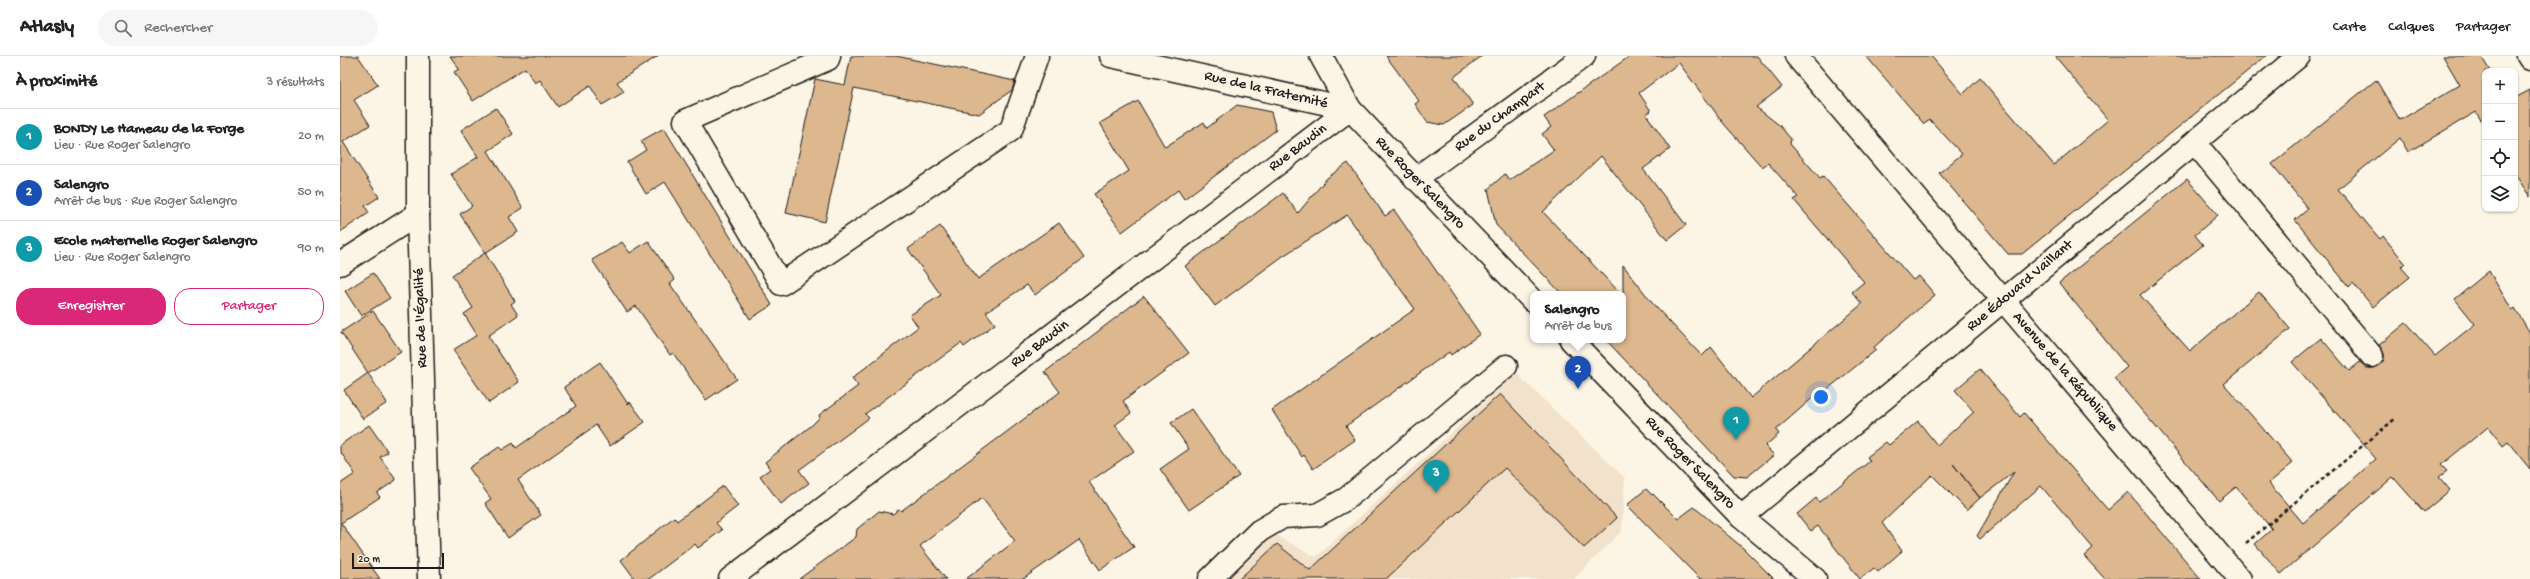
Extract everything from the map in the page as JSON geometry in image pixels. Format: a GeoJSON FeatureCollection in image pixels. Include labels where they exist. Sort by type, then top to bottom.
{"type":"FeatureCollection","features":[{"type":"Feature","properties":{"kind":"street","name":"Rue de l'Égalité"},"geometry":{"type":"LineString","coordinates":[[418,56],[418,214],[428,579]]}},
{"type":"Feature","properties":{"kind":"street"},"geometry":{"type":"LineString","coordinates":[[829,56],[828,58],[685,120],[781,284],[1010,130],[1037,56]]}},
{"type":"Feature","properties":{"kind":"street","name":"Rue de la Fraternité"},"geometry":{"type":"LineString","coordinates":[[1111,56],[1350,109]]}},
{"type":"Feature","properties":{"kind":"street","name":"Rue Roger Salengro"},"geometry":{"type":"LineString","coordinates":[[1321,56],[1350,109],[1415,179],[1530,298]]}},
{"type":"Feature","properties":{"kind":"street","name":"Rue du Champart"},"geometry":{"type":"LineString","coordinates":[[1415,179],[1584,56]]}},
{"type":"Feature","properties":{"kind":"street","name":"Avenue de la République"},"geometry":{"type":"LineString","coordinates":[[1796,56],[2240,579]]}},
{"type":"Feature","properties":{"kind":"street","name":"Rue Édouard Vaillant"},"geometry":{"type":"LineString","coordinates":[[1741,517],[2299,56]]}},
{"type":"Feature","properties":{"kind":"street","name":"Rue Baudin"},"geometry":{"type":"LineString","coordinates":[[730,579],[1350,109]]}},
{"type":"Feature","properties":{"kind":"street"},"geometry":{"type":"LineString","coordinates":[[2195,143],[2372,356]]}},
{"type":"Feature","properties":{"kind":"street"},"geometry":{"type":"LineString","coordinates":[[340,264],[418,214]]}},
{"type":"Feature","properties":{"kind":"street","name":"Rue Roger Salengro"},"geometry":{"type":"LineString","coordinates":[[1574,343],[1741,517],[1815,579]]}},
{"type":"Feature","properties":{"kind":"street"},"geometry":{"type":"LineString","coordinates":[[1210,579],[1259,531],[1283,517],[1317,515],[1346,499],[1506,366]]}},
{"type":"Feature","properties":{"kind":"path"},"geometry":{"type":"LineString","coordinates":[[2224,561],[2396,418]]}},
{"type":"Feature","properties":{"kind":"shaded area"},"geometry":{"type":"Polygon","coordinates":[[[1516,373],[1625,478],[1622,531],[1574,579],[1223,579],[1270,532],[1316,557],[1516,373]]]}},
{"type":"Feature","properties":{"kind":"building"},"geometry":{"type":"Polygon","coordinates":[[[340,56],[358,56],[378,85],[354,100],[370,125],[343,142],[379,197],[365,206],[369,213],[340,232],[340,56]]]}},
{"type":"Feature","properties":{"kind":"building"},"geometry":{"type":"Polygon","coordinates":[[[450,56],[658,56],[617,82],[624,92],[602,105],[590,86],[558,107],[540,80],[535,83],[525,68],[473,101],[454,72],[459,69],[450,56]]]}},
{"type":"Feature","properties":{"kind":"building"},"geometry":{"type":"Polygon","coordinates":[[[851,56],[896,56],[1015,81],[1012,90],[979,114],[854,88],[825,222],[786,213],[815,79],[845,85],[851,56]]]}},
{"type":"Feature","properties":{"kind":"building"},"geometry":{"type":"Polygon","coordinates":[[[1386,56],[1482,56],[1454,77],[1473,105],[1444,125],[1427,122],[1415,104],[1419,101],[1386,56]]]}},
{"type":"Feature","properties":{"kind":"building"},"geometry":{"type":"Polygon","coordinates":[[[1630,56],[1757,56],[1782,87],[1756,107],[1779,125],[1791,139],[1790,144],[1820,178],[1823,176],[1913,280],[1919,276],[1935,295],[1874,347],[1876,350],[1819,396],[1817,394],[1776,430],[1779,434],[1765,446],[1774,455],[1747,477],[1734,476],[1609,343],[1626,343],[1626,291],[1623,291],[1623,265],[1653,304],[1702,356],[1711,347],[1751,398],[1862,304],[1852,292],[1864,282],[1794,200],[1798,197],[1768,163],[1762,167],[1724,124],[1679,63],[1639,93],[1651,111],[1646,114],[1670,149],[1643,169],[1686,225],[1667,240],[1601,156],[1543,212],[1618,291],[1559,291],[1496,225],[1488,189],[1505,174],[1509,180],[1554,150],[1542,134],[1551,127],[1544,117],[1630,56]]]}},
{"type":"Feature","properties":{"kind":"building"},"geometry":{"type":"Polygon","coordinates":[[[1866,56],[1931,56],[1963,94],[1980,78],[2054,165],[2108,120],[2055,56],[2266,56],[2022,254],[2008,254],[1939,173],[1962,154],[1930,120],[1924,124],[1866,56]]]}},
{"type":"Feature","properties":{"kind":"building"},"geometry":{"type":"Polygon","coordinates":[[[2443,56],[2481,56],[2488,68],[2482,68],[2482,122],[2476,112],[2408,152],[2400,138],[2338,189],[2380,239],[2383,236],[2405,263],[2401,267],[2410,277],[2373,307],[2353,283],[2349,287],[2295,220],[2308,209],[2272,164],[2376,80],[2400,120],[2460,85],[2443,56]]]}},
{"type":"Feature","properties":{"kind":"building"},"geometry":{"type":"Polygon","coordinates":[[[2530,90],[2530,197],[2518,179],[2518,96],[2530,90]]]}},
{"type":"Feature","properties":{"kind":"building"},"geometry":{"type":"Polygon","coordinates":[[[1138,101],[1165,147],[1204,122],[1207,128],[1237,105],[1271,112],[1276,130],[1184,199],[1178,190],[1122,232],[1094,194],[1129,171],[1100,123],[1138,101]]]}},
{"type":"Feature","properties":{"kind":"building"},"geometry":{"type":"Polygon","coordinates":[[[496,108],[513,134],[488,151],[523,208],[509,217],[518,232],[485,253],[460,214],[472,206],[451,174],[478,157],[461,130],[496,108]]]}},
{"type":"Feature","properties":{"kind":"building"},"geometry":{"type":"Polygon","coordinates":[[[664,128],[772,305],[750,319],[665,182],[646,194],[627,162],[646,150],[641,141],[664,128]]]}},
{"type":"Feature","properties":{"kind":"building"},"geometry":{"type":"Polygon","coordinates":[[[1348,163],[1385,216],[1394,210],[1480,334],[1451,355],[1449,352],[1346,426],[1355,440],[1313,469],[1304,455],[1302,457],[1272,410],[1415,309],[1347,215],[1283,256],[1215,306],[1185,266],[1283,193],[1298,213],[1327,178],[1348,163]]]}},
{"type":"Feature","properties":{"kind":"building"},"geometry":{"type":"Polygon","coordinates":[[[2187,179],[2218,215],[2195,235],[2203,245],[2140,295],[2190,351],[2259,292],[2290,329],[2224,384],[2293,463],[2269,483],[2303,523],[2376,459],[2292,362],[2321,338],[2349,371],[2360,362],[2367,368],[2374,368],[2384,360],[2384,354],[2379,345],[2406,323],[2435,356],[2475,324],[2455,299],[2489,271],[2512,310],[2515,308],[2530,333],[2530,469],[2508,442],[2503,446],[2488,427],[2441,465],[2447,471],[2439,477],[2450,490],[2424,512],[2393,477],[2281,574],[2255,544],[2272,529],[2236,487],[2219,501],[2114,378],[2127,367],[2059,283],[2187,179]]]}},
{"type":"Feature","properties":{"kind":"building"},"geometry":{"type":"Polygon","coordinates":[[[1059,223],[1084,258],[1035,295],[1027,285],[986,312],[995,324],[964,347],[961,343],[865,414],[869,418],[799,470],[809,483],[781,504],[760,476],[770,469],[765,462],[812,425],[820,417],[819,415],[858,386],[852,378],[918,327],[910,315],[941,295],[908,249],[940,226],[978,279],[1059,223]]]}},
{"type":"Feature","properties":{"kind":"building"},"geometry":{"type":"Polygon","coordinates":[[[648,241],[675,280],[670,284],[737,379],[706,400],[673,353],[670,355],[636,306],[627,312],[592,260],[622,242],[630,253],[648,241]]]}},
{"type":"Feature","properties":{"kind":"building"},"geometry":{"type":"Polygon","coordinates":[[[485,253],[515,301],[511,304],[518,315],[488,336],[519,382],[489,403],[453,350],[477,335],[464,314],[473,308],[452,275],[485,253]]]}},
{"type":"Feature","properties":{"kind":"building"},"geometry":{"type":"Polygon","coordinates":[[[373,273],[390,298],[361,316],[345,291],[373,273]]]}},
{"type":"Feature","properties":{"kind":"building"},"geometry":{"type":"Polygon","coordinates":[[[1144,296],[1189,353],[1123,401],[1131,413],[1115,425],[1134,451],[1089,482],[1134,547],[1100,570],[1079,540],[1023,579],[966,579],[1015,541],[982,498],[920,546],[946,579],[799,579],[856,537],[857,529],[879,511],[893,514],[899,509],[901,511],[1060,392],[1045,372],[1144,296]]]}},
{"type":"Feature","properties":{"kind":"building"},"geometry":{"type":"Polygon","coordinates":[[[373,311],[401,352],[368,373],[341,332],[373,311]]]}},
{"type":"Feature","properties":{"kind":"building"},"geometry":{"type":"Polygon","coordinates":[[[600,362],[628,404],[630,402],[645,422],[610,446],[596,425],[518,480],[541,515],[508,538],[485,503],[491,499],[469,468],[499,447],[502,450],[513,443],[516,448],[576,406],[564,387],[600,362]]]}},
{"type":"Feature","properties":{"kind":"building"},"geometry":{"type":"Polygon","coordinates":[[[1980,369],[2020,417],[2024,413],[2108,510],[2128,492],[2201,579],[2105,579],[2084,556],[2093,548],[2041,486],[1980,539],[1977,536],[2014,472],[1967,510],[1932,475],[1882,523],[1902,551],[1878,572],[1874,568],[1860,579],[1818,526],[1811,531],[1797,514],[1816,498],[1819,502],[1870,461],[1867,457],[1886,442],[1889,445],[1918,421],[1937,445],[1974,412],[1955,390],[1980,369]]]}},
{"type":"Feature","properties":{"kind":"building"},"geometry":{"type":"Polygon","coordinates":[[[368,373],[387,403],[363,419],[344,390],[368,373]]]}},
{"type":"Feature","properties":{"kind":"building"},"geometry":{"type":"Polygon","coordinates":[[[1500,394],[1617,518],[1584,548],[1505,468],[1386,579],[1239,579],[1277,544],[1310,570],[1500,394]]]}},
{"type":"Feature","properties":{"kind":"building"},"geometry":{"type":"Polygon","coordinates":[[[1191,409],[1239,476],[1189,510],[1160,469],[1189,449],[1171,423],[1191,409]]]}},
{"type":"Feature","properties":{"kind":"building"},"geometry":{"type":"Polygon","coordinates":[[[369,425],[388,452],[380,457],[396,480],[377,493],[380,497],[341,523],[380,579],[340,579],[340,484],[355,474],[340,451],[340,445],[369,425]]]}},
{"type":"Feature","properties":{"kind":"building"},"geometry":{"type":"Polygon","coordinates":[[[723,486],[738,506],[716,523],[722,530],[698,548],[695,544],[649,579],[635,579],[621,560],[674,517],[677,521],[723,486]]]}},
{"type":"Feature","properties":{"kind":"building"},"geometry":{"type":"Polygon","coordinates":[[[1646,489],[1678,519],[1694,507],[1743,548],[1774,579],[1700,579],[1627,505],[1646,489]]]}},
{"type":"Feature","properties":{"kind":"place","name":"Salengro"},"geometry":{"type":"Point","coordinates":[1578,389]}},
{"type":"Feature","properties":{"kind":"place","name":"BONDY Le Hameau de la Forge"},"geometry":{"type":"Point","coordinates":[1736,440]}},
{"type":"Feature","properties":{"kind":"place","name":"Ecole maternelle Roger Salengro"},"geometry":{"type":"Point","coordinates":[1436,493]}}]}
